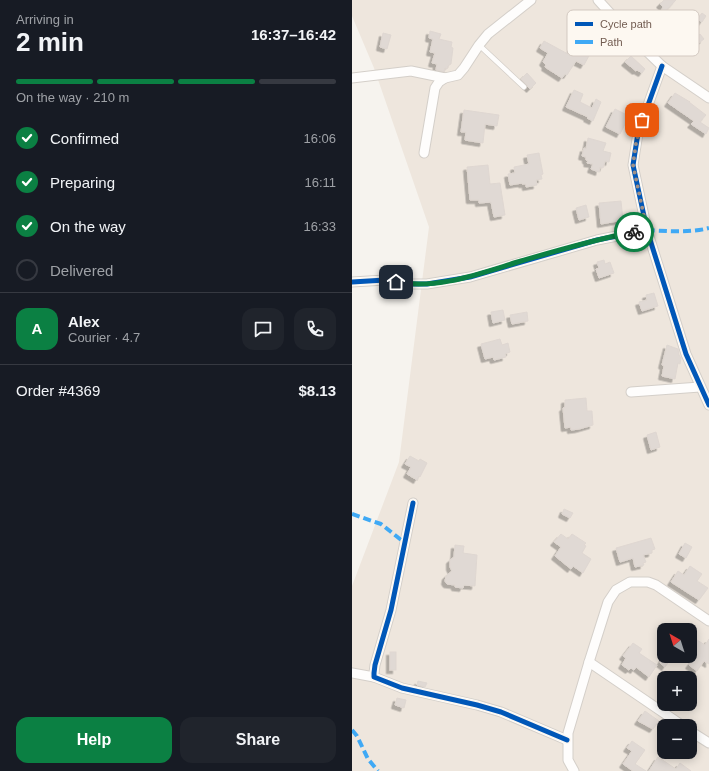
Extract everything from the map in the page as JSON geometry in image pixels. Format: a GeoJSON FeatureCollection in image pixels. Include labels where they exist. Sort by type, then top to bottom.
{"type":"FeatureCollection","features":[{"type":"Feature","properties":{"kind":"street"},"geometry":{"type":"LineString","coordinates":[[424,153],[435,88],[439,82],[445,78],[458,75],[488,34],[531,0]]}},
{"type":"Feature","properties":{"kind":"street"},"geometry":{"type":"LineString","coordinates":[[598,0],[607,10]]}},
{"type":"Feature","properties":{"kind":"street"},"geometry":{"type":"LineString","coordinates":[[652,56],[662,66],[709,98]]}},
{"type":"Feature","properties":{"kind":"street"},"geometry":{"type":"LineString","coordinates":[[662,66],[638,133],[633,165],[647,230],[686,354],[709,404]]}},
{"type":"Feature","properties":{"kind":"street"},"geometry":{"type":"LineString","coordinates":[[352,78],[411,71],[445,78]]}},
{"type":"Feature","properties":{"kind":"street"},"geometry":{"type":"LineString","coordinates":[[352,282],[385,280],[407,284],[427,284],[470,277],[597,240],[647,230]]}},
{"type":"Feature","properties":{"kind":"street"},"geometry":{"type":"LineString","coordinates":[[631,392],[700,387]]}},
{"type":"Feature","properties":{"kind":"street"},"geometry":{"type":"LineString","coordinates":[[374,677],[413,503]]}},
{"type":"Feature","properties":{"kind":"street"},"geometry":{"type":"LineString","coordinates":[[574,771],[568,760],[567,740],[589,662],[612,595],[616,590],[630,582],[648,582],[656,585],[709,621]]}},
{"type":"Feature","properties":{"kind":"street"},"geometry":{"type":"LineString","coordinates":[[589,662],[673,719]]}},
{"type":"Feature","properties":{"kind":"street"},"geometry":{"type":"LineString","coordinates":[[352,673],[374,677],[402,688],[477,705],[500,712],[567,740]]}},
{"type":"Feature","properties":{"kind":"street"},"geometry":{"type":"LineString","coordinates":[[697,736],[709,744]]}},
{"type":"Feature","properties":{"kind":"lane"},"geometry":{"type":"LineString","coordinates":[[479,45],[524,86]]}},
{"type":"Feature","properties":{"kind":"shaded area"},"geometry":{"type":"Polygon","coordinates":[[[352,0],[709,0],[709,771],[352,771],[352,586],[399,462],[429,227],[374,68],[352,16],[352,0]]]}},
{"type":"Feature","properties":{"kind":"building"},"geometry":{"type":"Polygon","coordinates":[[[664,0],[676,0],[667,10],[662,10],[663,7],[660,4],[664,0]]]}},
{"type":"Feature","properties":{"kind":"building"},"geometry":{"type":"Polygon","coordinates":[[[702,13],[706,16],[702,22],[699,20],[699,17],[702,13]]]}},
{"type":"Feature","properties":{"kind":"building"},"geometry":{"type":"Polygon","coordinates":[[[430,31],[441,34],[439,39],[452,42],[451,47],[453,48],[451,64],[447,69],[445,68],[444,72],[436,70],[437,64],[432,63],[435,53],[430,52],[433,39],[429,38],[430,31]]]}},
{"type":"Feature","properties":{"kind":"building"},"geometry":{"type":"Polygon","coordinates":[[[383,33],[391,35],[387,49],[380,47],[383,33]]]}},
{"type":"Feature","properties":{"kind":"building"},"geometry":{"type":"Polygon","coordinates":[[[700,34],[704,39],[699,43],[700,34]]]}},
{"type":"Feature","properties":{"kind":"building"},"geometry":{"type":"Polygon","coordinates":[[[544,41],[567,53],[567,56],[589,56],[584,65],[576,61],[567,75],[565,74],[562,78],[545,67],[546,65],[543,62],[548,53],[540,48],[544,41]]]}},
{"type":"Feature","properties":{"kind":"building"},"geometry":{"type":"Polygon","coordinates":[[[631,56],[645,69],[642,73],[637,70],[636,71],[625,62],[631,56]]]}},
{"type":"Feature","properties":{"kind":"building"},"geometry":{"type":"Polygon","coordinates":[[[527,73],[536,83],[530,89],[521,79],[527,73]]]}},
{"type":"Feature","properties":{"kind":"building"},"geometry":{"type":"Polygon","coordinates":[[[574,90],[583,94],[580,102],[592,108],[596,99],[601,102],[593,121],[587,118],[588,117],[566,107],[574,90]]]}},
{"type":"Feature","properties":{"kind":"building"},"geometry":{"type":"Polygon","coordinates":[[[675,93],[690,102],[706,115],[700,122],[709,128],[706,134],[691,124],[694,121],[668,103],[675,93]]]}},
{"type":"Feature","properties":{"kind":"building"},"geometry":{"type":"Polygon","coordinates":[[[615,109],[629,116],[620,134],[606,127],[615,109]]]}},
{"type":"Feature","properties":{"kind":"building"},"geometry":{"type":"Polygon","coordinates":[[[464,110],[499,115],[497,126],[485,124],[483,143],[465,140],[466,132],[461,132],[464,110]]]}},
{"type":"Feature","properties":{"kind":"building"},"geometry":{"type":"Polygon","coordinates":[[[588,138],[606,143],[603,151],[611,153],[609,162],[605,161],[603,168],[600,167],[599,172],[591,169],[593,164],[587,163],[588,161],[586,160],[586,157],[582,156],[584,148],[586,149],[588,138]]]}},
{"type":"Feature","properties":{"kind":"building"},"geometry":{"type":"Polygon","coordinates":[[[539,153],[543,174],[541,175],[542,179],[536,180],[537,185],[526,187],[526,184],[522,183],[510,185],[508,174],[515,173],[514,167],[529,164],[527,155],[539,153]]]}},
{"type":"Feature","properties":{"kind":"building"},"geometry":{"type":"Polygon","coordinates":[[[488,165],[490,184],[500,183],[505,215],[494,217],[491,202],[479,203],[479,200],[470,200],[467,167],[488,165]]]}},
{"type":"Feature","properties":{"kind":"building"},"geometry":{"type":"Polygon","coordinates":[[[621,201],[623,220],[601,224],[599,203],[621,201]]]}},
{"type":"Feature","properties":{"kind":"building"},"geometry":{"type":"Polygon","coordinates":[[[586,205],[589,217],[579,220],[576,208],[586,205]]]}},
{"type":"Feature","properties":{"kind":"building"},"geometry":{"type":"Polygon","coordinates":[[[604,260],[605,264],[610,262],[614,273],[599,278],[596,269],[599,268],[597,262],[604,260]]]}},
{"type":"Feature","properties":{"kind":"building"},"geometry":{"type":"Polygon","coordinates":[[[654,293],[658,306],[642,311],[639,302],[647,300],[646,295],[654,293]]]}},
{"type":"Feature","properties":{"kind":"building"},"geometry":{"type":"Polygon","coordinates":[[[503,310],[505,320],[493,323],[491,312],[503,310]]]}},
{"type":"Feature","properties":{"kind":"building"},"geometry":{"type":"Polygon","coordinates":[[[527,312],[528,321],[512,324],[510,315],[527,312]]]}},
{"type":"Feature","properties":{"kind":"building"},"geometry":{"type":"Polygon","coordinates":[[[500,339],[502,345],[508,343],[510,352],[505,354],[506,357],[494,360],[493,357],[485,359],[481,344],[500,339]]]}},
{"type":"Feature","properties":{"kind":"building"},"geometry":{"type":"Polygon","coordinates":[[[667,345],[678,349],[681,358],[680,364],[678,363],[675,379],[662,376],[664,366],[662,365],[667,345]]]}},
{"type":"Feature","properties":{"kind":"building"},"geometry":{"type":"Polygon","coordinates":[[[586,398],[587,411],[592,411],[593,425],[571,430],[571,427],[565,428],[563,408],[565,407],[565,400],[586,398]]]}},
{"type":"Feature","properties":{"kind":"building"},"geometry":{"type":"Polygon","coordinates":[[[656,432],[660,447],[651,450],[647,435],[656,432]]]}},
{"type":"Feature","properties":{"kind":"building"},"geometry":{"type":"Polygon","coordinates":[[[410,456],[427,463],[417,480],[407,474],[411,467],[405,464],[410,456]]]}},
{"type":"Feature","properties":{"kind":"building"},"geometry":{"type":"Polygon","coordinates":[[[564,509],[573,513],[570,518],[562,514],[564,509]]]}},
{"type":"Feature","properties":{"kind":"building"},"geometry":{"type":"Polygon","coordinates":[[[561,534],[568,539],[572,534],[586,543],[582,553],[591,559],[583,573],[573,566],[571,569],[555,556],[561,547],[554,542],[561,534]]]}},
{"type":"Feature","properties":{"kind":"building"},"geometry":{"type":"Polygon","coordinates":[[[651,538],[655,549],[652,550],[652,553],[643,555],[646,562],[643,563],[644,565],[635,567],[633,558],[620,562],[616,548],[651,538]]]}},
{"type":"Feature","properties":{"kind":"building"},"geometry":{"type":"Polygon","coordinates":[[[685,543],[692,547],[686,558],[679,554],[685,543]]]}},
{"type":"Feature","properties":{"kind":"building"},"geometry":{"type":"Polygon","coordinates":[[[455,545],[464,546],[463,553],[477,555],[475,586],[464,585],[463,588],[455,587],[455,585],[447,584],[445,581],[446,576],[452,571],[450,567],[450,560],[454,557],[455,545]]]}},
{"type":"Feature","properties":{"kind":"building"},"geometry":{"type":"Polygon","coordinates":[[[690,566],[702,574],[697,581],[708,588],[699,600],[671,582],[678,571],[684,575],[690,566]]]}},
{"type":"Feature","properties":{"kind":"building"},"geometry":{"type":"Polygon","coordinates":[[[709,639],[709,664],[704,661],[697,671],[689,665],[691,663],[697,663],[697,640],[705,645],[709,639]]]}},
{"type":"Feature","properties":{"kind":"building"},"geometry":{"type":"Polygon","coordinates":[[[633,643],[642,649],[639,653],[657,665],[649,677],[636,667],[634,670],[631,668],[629,670],[622,665],[626,658],[623,656],[633,643]]]}},
{"type":"Feature","properties":{"kind":"building"},"geometry":{"type":"Polygon","coordinates":[[[390,652],[396,652],[396,670],[390,670],[390,652]]]}},
{"type":"Feature","properties":{"kind":"building"},"geometry":{"type":"Polygon","coordinates":[[[660,663],[668,663],[665,667],[660,663]]]}},
{"type":"Feature","properties":{"kind":"building"},"geometry":{"type":"Polygon","coordinates":[[[418,681],[427,683],[425,687],[417,685],[418,681]]]}},
{"type":"Feature","properties":{"kind":"building"},"geometry":{"type":"Polygon","coordinates":[[[397,698],[406,700],[404,708],[395,705],[397,698]]]}},
{"type":"Feature","properties":{"kind":"building"},"geometry":{"type":"Polygon","coordinates":[[[645,711],[657,720],[657,724],[653,729],[638,721],[645,711]]]}},
{"type":"Feature","properties":{"kind":"building"},"geometry":{"type":"Polygon","coordinates":[[[632,741],[645,750],[635,764],[646,771],[633,771],[623,764],[632,751],[627,748],[632,741]]]}},
{"type":"Feature","properties":{"kind":"building"},"geometry":{"type":"Polygon","coordinates":[[[657,759],[661,759],[676,769],[680,763],[691,771],[649,771],[657,759]]]}},
{"type":"Feature","properties":{"kind":"marked path"},"geometry":{"type":"LineString","coordinates":[[647,230],[686,231],[709,228]]}},
{"type":"Feature","properties":{"kind":"marked path"},"geometry":{"type":"LineString","coordinates":[[352,514],[381,524],[405,543]]}},
{"type":"Feature","properties":{"kind":"marked path"},"geometry":{"type":"LineString","coordinates":[[352,730],[357,736],[368,759],[378,771]]}},
{"type":"Feature","properties":{"kind":"cycle path"},"geometry":{"type":"LineString","coordinates":[[662,66],[638,133],[633,165],[647,230],[686,354],[709,405]]}},
{"type":"Feature","properties":{"kind":"cycle path"},"geometry":{"type":"LineString","coordinates":[[352,282],[385,280],[407,284],[427,284],[470,277],[597,240],[647,230]]}},
{"type":"Feature","properties":{"kind":"cycle path"},"geometry":{"type":"LineString","coordinates":[[413,503],[391,610],[375,665],[374,677],[402,688],[501,712],[567,740]]}},
{"type":"Feature","properties":{"kind":"way so far"},"geometry":{"type":"LineString","coordinates":[[634,232],[647,230],[633,165],[638,133],[642,120]]}},
{"type":"Feature","properties":{"kind":"route"},"geometry":{"type":"LineString","coordinates":[[396,282],[407,284],[427,284],[470,277],[597,240],[634,232]]}}]}
